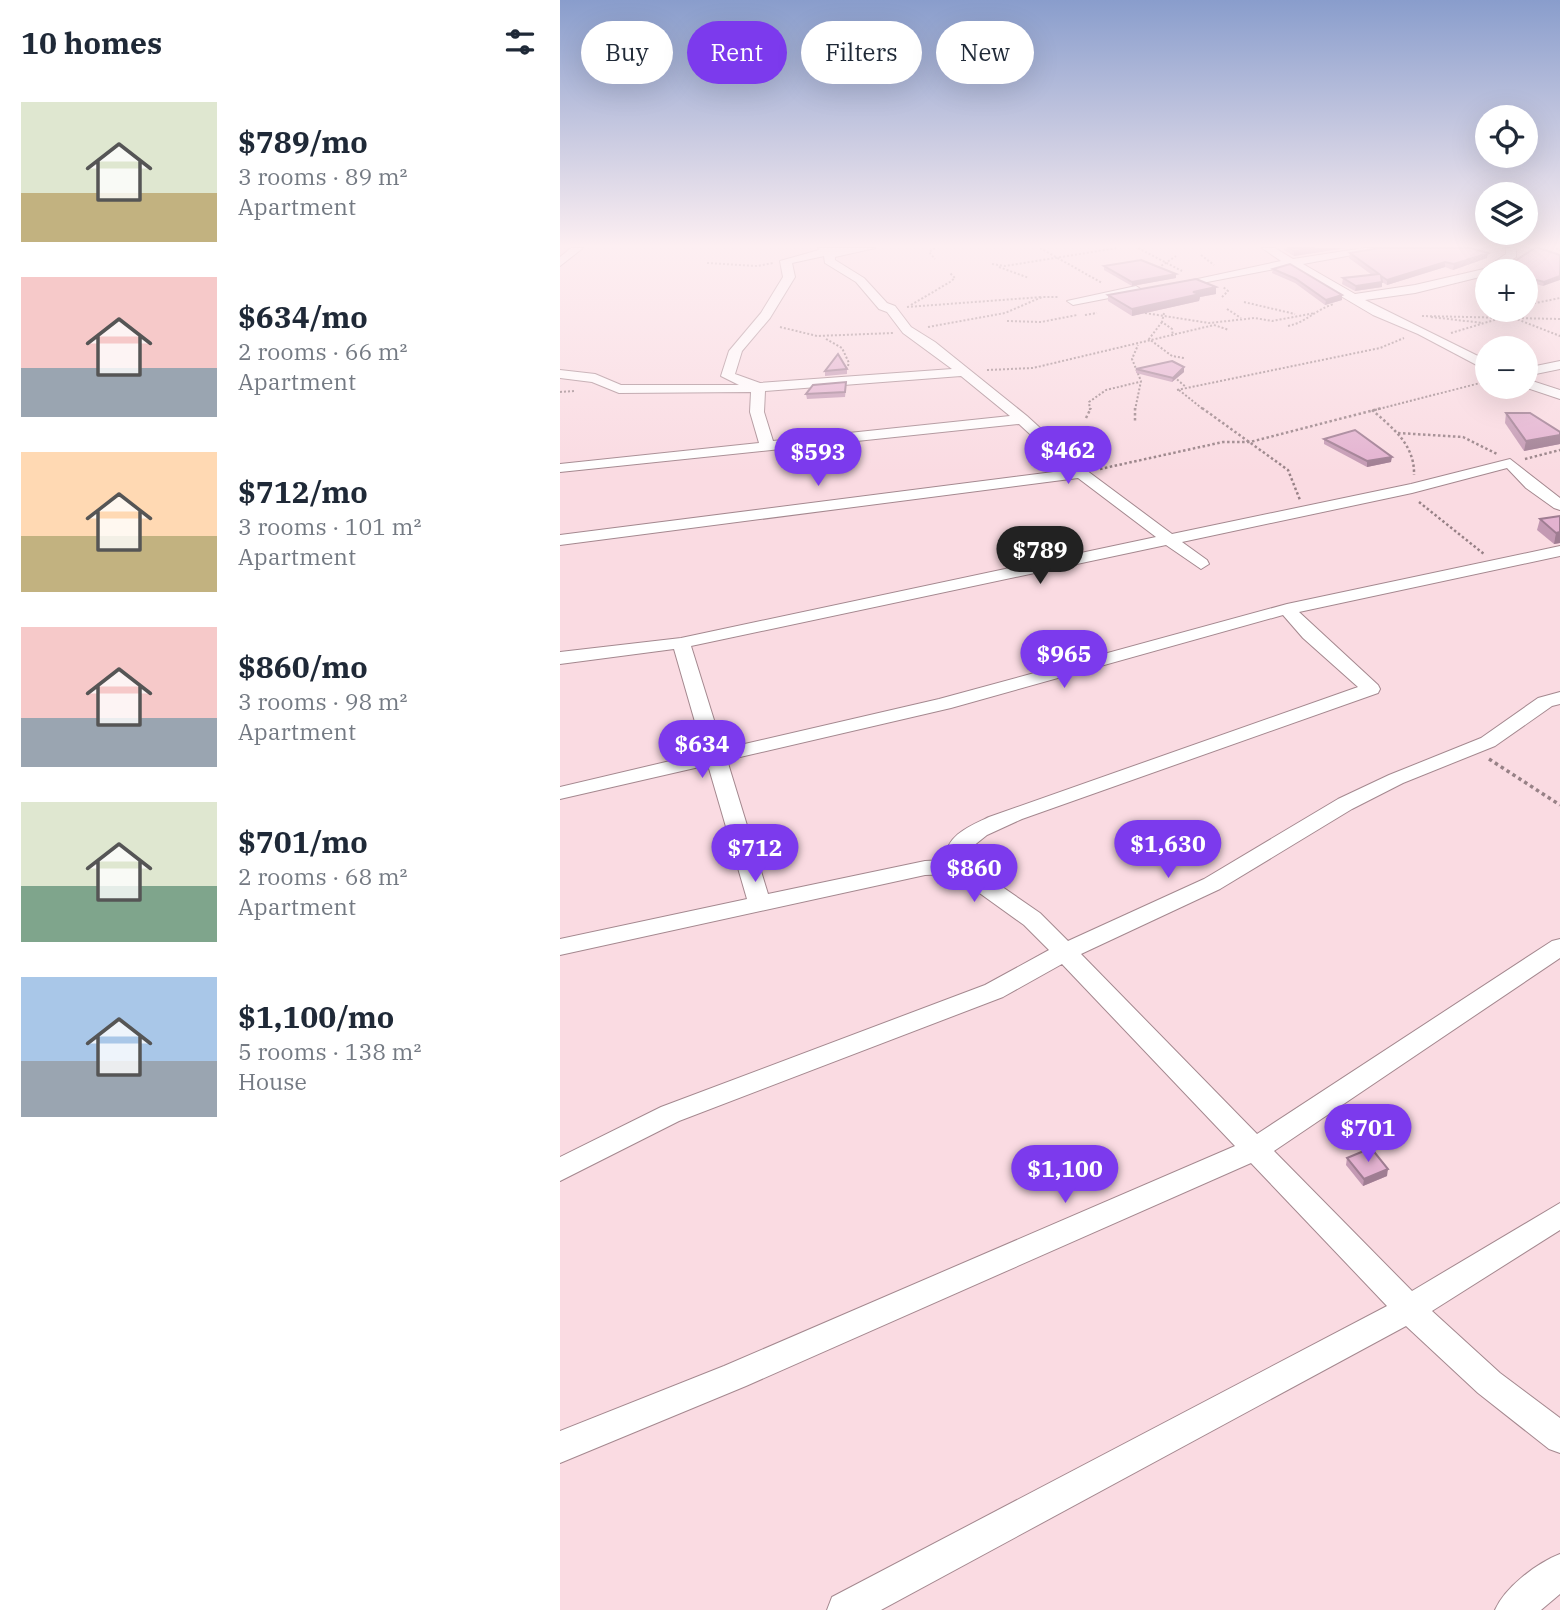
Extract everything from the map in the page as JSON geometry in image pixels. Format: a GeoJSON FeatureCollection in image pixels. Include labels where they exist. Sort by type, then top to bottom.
{"type":"FeatureCollection","features":[{"type":"Feature","properties":{"kind":"street"},"geometry":{"type":"LineString","coordinates":[[758,323],[736,345],[727,376],[758,387]]}},
{"type":"Feature","properties":{"kind":"street"},"geometry":{"type":"LineString","coordinates":[[902,323],[907,330],[1022,419],[1081,473],[1201,564]]}},
{"type":"Feature","properties":{"kind":"street"},"geometry":{"type":"LineString","coordinates":[[1404,323],[1475,360]]}},
{"type":"Feature","properties":{"kind":"street"},"geometry":{"type":"LineString","coordinates":[[1538,370],[1560,365]]}},
{"type":"Feature","properties":{"kind":"street"},"geometry":{"type":"LineString","coordinates":[[560,374],[595,378],[627,390],[758,387],[963,372]]}},
{"type":"Feature","properties":{"kind":"street"},"geometry":{"type":"LineString","coordinates":[[758,387],[757,412],[767,446]]}},
{"type":"Feature","properties":{"kind":"street"},"geometry":{"type":"LineString","coordinates":[[1538,388],[1560,396]]}},
{"type":"Feature","properties":{"kind":"street"},"geometry":{"type":"LineString","coordinates":[[560,468],[1022,419]]}},
{"type":"Feature","properties":{"kind":"street"},"geometry":{"type":"LineString","coordinates":[[560,658],[681,643],[1481,473],[1510,463],[1531,485],[1560,505]]}},
{"type":"Feature","properties":{"kind":"street"},"geometry":{"type":"LineString","coordinates":[[560,540],[1081,473]]}},
{"type":"Feature","properties":{"kind":"street"},"geometry":{"type":"LineString","coordinates":[[560,793],[944,704],[1287,609],[1560,551]]}},
{"type":"Feature","properties":{"kind":"street"},"geometry":{"type":"LineString","coordinates":[[958,867],[956,849],[963,839],[1005,820],[1144,766],[1371,689],[1309,634],[1287,609]]}},
{"type":"Feature","properties":{"kind":"street"},"geometry":{"type":"LineString","coordinates":[[681,643],[718,758],[760,905]]}},
{"type":"Feature","properties":{"kind":"street"},"geometry":{"type":"LineString","coordinates":[[560,1170],[670,1114],[994,991],[1065,952],[1212,884],[1345,804],[1488,742],[1545,702],[1560,698]]}},
{"type":"Feature","properties":{"kind":"street"},"geometry":{"type":"LineString","coordinates":[[560,947],[925,868],[958,867],[1032,919],[1409,1309],[1489,1383],[1560,1438]]}},
{"type":"Feature","properties":{"kind":"street"},"geometry":{"type":"LineString","coordinates":[[560,1447],[735,1376],[1255,1149],[1560,947]]}},
{"type":"Feature","properties":{"kind":"street"},"geometry":{"type":"LineString","coordinates":[[845,1610],[1409,1309],[1560,1215]]}},
{"type":"Feature","properties":{"kind":"street"},"geometry":{"type":"LineString","coordinates":[[1513,1610],[1560,1571]]}},
{"type":"Feature","properties":{"kind":"path"},"geometry":{"type":"LineString","coordinates":[[817,336],[876,335],[948,323]]}},
{"type":"Feature","properties":{"kind":"path"},"geometry":{"type":"LineString","coordinates":[[1161,323],[1150,336],[1153,341],[1172,356],[1184,358]]}},
{"type":"Feature","properties":{"kind":"path"},"geometry":{"type":"LineString","coordinates":[[1164,323],[1175,331],[1171,337]]}},
{"type":"Feature","properties":{"kind":"path"},"geometry":{"type":"LineString","coordinates":[[1209,323],[1228,330]]}},
{"type":"Feature","properties":{"kind":"path"},"geometry":{"type":"LineString","coordinates":[[1288,326],[1303,323]]}},
{"type":"Feature","properties":{"kind":"path"},"geometry":{"type":"LineString","coordinates":[[1435,338],[1483,323]]}},
{"type":"Feature","properties":{"kind":"path"},"geometry":{"type":"LineString","coordinates":[[1527,323],[1560,336]]}},
{"type":"Feature","properties":{"kind":"path"},"geometry":{"type":"LineString","coordinates":[[963,372],[1033,368],[1214,325]]}},
{"type":"Feature","properties":{"kind":"path"},"geometry":{"type":"LineString","coordinates":[[780,327],[834,341],[842,348],[849,363],[847,369],[863,381]]}},
{"type":"Feature","properties":{"kind":"path"},"geometry":{"type":"LineString","coordinates":[[1177,390],[1389,345],[1422,331]]}},
{"type":"Feature","properties":{"kind":"path"},"geometry":{"type":"LineString","coordinates":[[1135,422],[1135,399],[1141,381],[1132,359],[1138,345]]}},
{"type":"Feature","properties":{"kind":"path"},"geometry":{"type":"LineString","coordinates":[[1172,356],[1173,362]]}},
{"type":"Feature","properties":{"kind":"path"},"geometry":{"type":"LineString","coordinates":[[1171,372],[1186,387],[1177,390]]}},
{"type":"Feature","properties":{"kind":"path"},"geometry":{"type":"LineString","coordinates":[[1086,418],[1091,409],[1089,402],[1106,390],[1141,381]]}},
{"type":"Feature","properties":{"kind":"path"},"geometry":{"type":"LineString","coordinates":[[1081,473],[1223,442],[1250,442],[1475,384]]}},
{"type":"Feature","properties":{"kind":"path"},"geometry":{"type":"LineString","coordinates":[[1177,390],[1288,470],[1303,511]]}},
{"type":"Feature","properties":{"kind":"path"},"geometry":{"type":"LineString","coordinates":[[1398,433],[1443,433],[1471,440],[1510,463],[1560,450]]}},
{"type":"Feature","properties":{"kind":"path"},"geometry":{"type":"LineString","coordinates":[[1472,748],[1560,805]]}},
{"type":"Feature","properties":{"kind":"building"},"geometry":{"type":"Polygon","coordinates":[[[838,354],[847,369],[825,371],[838,354]]]}},
{"type":"Feature","properties":{"kind":"building"},"geometry":{"type":"Polygon","coordinates":[[[1172,361],[1184,367],[1173,378],[1136,369],[1172,361]]]}},
{"type":"Feature","properties":{"kind":"building"},"geometry":{"type":"Polygon","coordinates":[[[846,382],[845,392],[806,394],[813,385],[846,382]]]}},
{"type":"Feature","properties":{"kind":"building"},"geometry":{"type":"Polygon","coordinates":[[[1506,413],[1530,413],[1560,432],[1560,435],[1526,441],[1506,413]]]}},
{"type":"Feature","properties":{"kind":"building"},"geometry":{"type":"Polygon","coordinates":[[[1355,430],[1392,457],[1367,461],[1324,439],[1355,430]]]}},
{"type":"Feature","properties":{"kind":"building"},"geometry":{"type":"Polygon","coordinates":[[[1560,516],[1560,532],[1556,533],[1540,519],[1560,516]]]}},
{"type":"Feature","properties":{"kind":"building"},"geometry":{"type":"Polygon","coordinates":[[[1371,1148],[1388,1169],[1364,1179],[1347,1158],[1371,1148]]]}}]}
